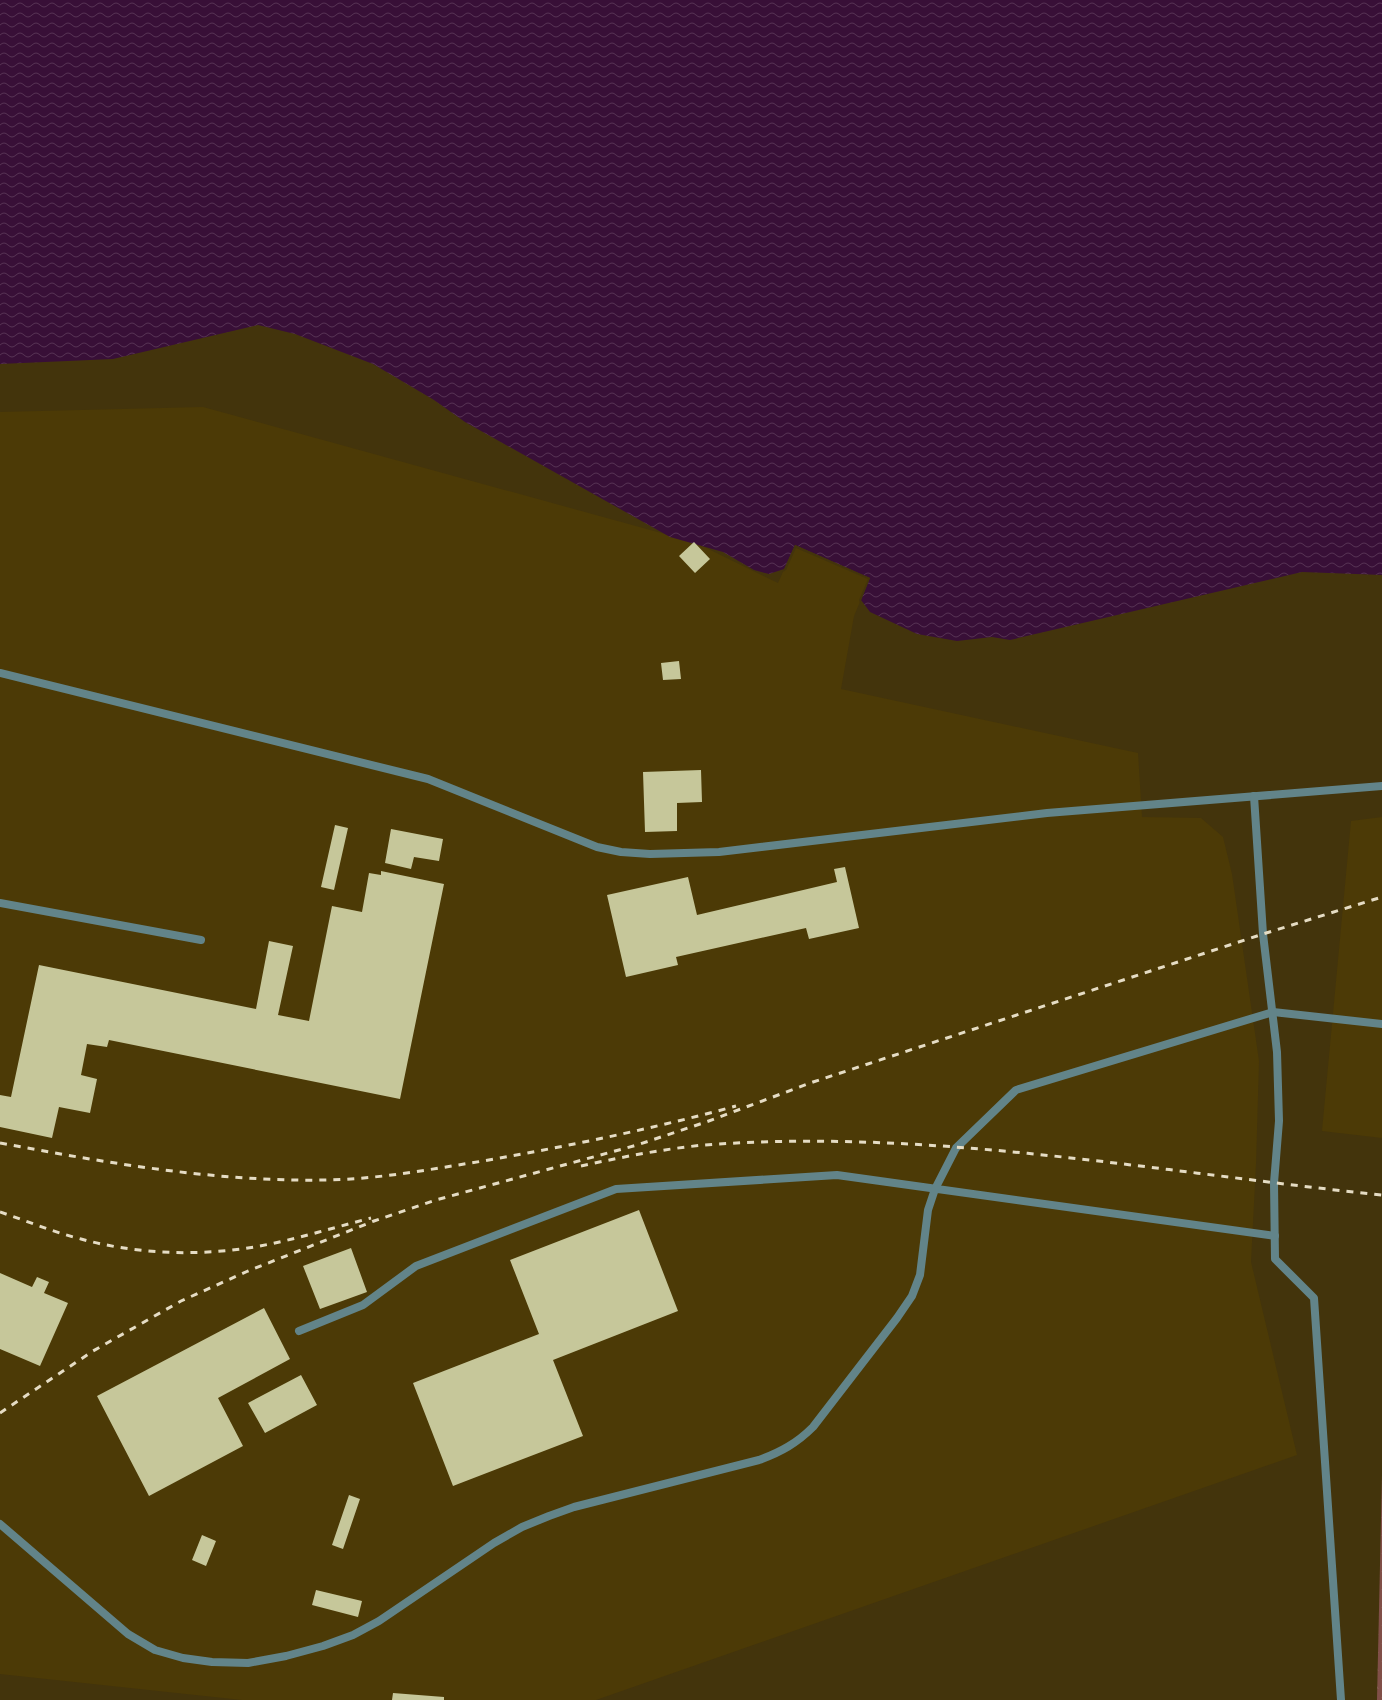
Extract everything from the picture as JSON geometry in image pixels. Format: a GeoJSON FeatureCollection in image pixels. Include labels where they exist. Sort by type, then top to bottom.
{"type":"FeatureCollection","features":[{"type":"Feature","properties":{"kind":"street"},"geometry":{"type":"LineString","coordinates":[[0,673],[428,779],[494,804],[567,836],[597,847],[622,852],[650,854],[719,852],[1047,813],[1382,786]]}},
{"type":"Feature","properties":{"kind":"street"},"geometry":{"type":"LineString","coordinates":[[1254,796],[1263,934],[1277,1052],[1279,1121],[1274,1183],[1275,1259],[1314,1298],[1341,1700]]}},
{"type":"Feature","properties":{"kind":"street"},"geometry":{"type":"LineString","coordinates":[[0,903],[201,940]]}},
{"type":"Feature","properties":{"kind":"street"},"geometry":{"type":"LineString","coordinates":[[0,1524],[128,1634],[155,1650],[183,1658],[248,1663],[286,1656],[323,1646],[353,1634],[379,1621],[494,1543],[522,1527],[574,1507],[759,1460],[781,1452],[799,1441],[813,1427],[897,1318],[912,1296],[920,1275],[928,1210],[935,1189],[956,1148],[1016,1090],[1273,1012],[1382,1024]]}},
{"type":"Feature","properties":{"kind":"street"},"geometry":{"type":"LineString","coordinates":[[299,1331],[363,1306],[416,1266],[616,1189],[836,1175],[1275,1236]]}},
{"type":"Feature","properties":{"kind":"shaded area"},"geometry":{"type":"Polygon","coordinates":[[[203,407],[694,542],[778,583],[795,545],[870,578],[854,616],[841,689],[1138,753],[1142,817],[1201,818],[1223,837],[1232,874],[1259,1061],[1251,1262],[1297,1455],[596,1700],[242,1700],[0,1674],[0,412],[203,407]]]}},
{"type":"Feature","properties":{"kind":"shaded area"},"geometry":{"type":"Polygon","coordinates":[[[1382,817],[1382,1138],[1322,1131],[1351,821],[1382,817]]]}},
{"type":"Feature","properties":{"kind":"green space"},"geometry":{"type":"Polygon","coordinates":[[[1382,1475],[1382,1700],[1377,1700],[1382,1475]]]}},
{"type":"Feature","properties":{"kind":"water"},"geometry":{"type":"Polygon","coordinates":[[[0,0],[1382,0],[1382,575],[1302,572],[1010,640],[992,637],[957,641],[917,634],[870,612],[861,600],[870,578],[795,545],[784,569],[769,574],[754,570],[723,552],[670,537],[465,422],[434,400],[373,364],[295,334],[258,325],[113,359],[0,364],[0,0]]]}},
{"type":"Feature","properties":{"kind":"pier"},"geometry":{"type":"Polygon","coordinates":[[[795,545],[870,578],[860,603],[859,600],[868,579],[796,548],[786,570],[783,572],[795,545]]]}},
{"type":"Feature","properties":{"kind":"building"},"geometry":{"type":"Polygon","coordinates":[[[694,542],[710,559],[695,573],[679,556],[694,542]]]}},
{"type":"Feature","properties":{"kind":"building"},"geometry":{"type":"Polygon","coordinates":[[[679,661],[681,679],[663,680],[661,663],[679,661]]]}},
{"type":"Feature","properties":{"kind":"building"},"geometry":{"type":"Polygon","coordinates":[[[701,770],[702,802],[677,803],[677,831],[645,832],[643,772],[701,770]]]}},
{"type":"Feature","properties":{"kind":"building"},"geometry":{"type":"Polygon","coordinates":[[[335,825],[348,828],[334,890],[321,887],[335,825]]]}},
{"type":"Feature","properties":{"kind":"building"},"geometry":{"type":"Polygon","coordinates":[[[391,829],[443,839],[439,861],[414,857],[411,869],[385,863],[391,829]]]}},
{"type":"Feature","properties":{"kind":"building"},"geometry":{"type":"Polygon","coordinates":[[[845,867],[859,928],[809,939],[806,928],[676,957],[678,965],[626,977],[607,895],[688,877],[697,915],[837,882],[834,869],[845,867]]]}},
{"type":"Feature","properties":{"kind":"building"},"geometry":{"type":"Polygon","coordinates":[[[381,871],[444,884],[400,1099],[109,1040],[107,1047],[87,1044],[81,1075],[97,1079],[90,1113],[59,1107],[52,1138],[0,1127],[0,1095],[11,1097],[39,965],[256,1009],[269,941],[293,946],[278,1015],[309,1021],[332,906],[362,912],[369,873],[381,875],[381,871]]]}},
{"type":"Feature","properties":{"kind":"building"},"geometry":{"type":"Polygon","coordinates":[[[639,1210],[678,1311],[553,1360],[583,1436],[453,1486],[413,1383],[539,1334],[510,1260],[639,1210]]]}},
{"type":"Feature","properties":{"kind":"building"},"geometry":{"type":"Polygon","coordinates":[[[351,1248],[367,1292],[320,1309],[303,1266],[351,1248]]]}},
{"type":"Feature","properties":{"kind":"building"},"geometry":{"type":"Polygon","coordinates":[[[0,1273],[32,1287],[37,1277],[49,1282],[44,1293],[68,1303],[40,1366],[0,1349],[0,1273]]]}},
{"type":"Feature","properties":{"kind":"building"},"geometry":{"type":"Polygon","coordinates":[[[264,1308],[290,1359],[218,1398],[243,1446],[149,1496],[97,1396],[264,1308]]]}},
{"type":"Feature","properties":{"kind":"building"},"geometry":{"type":"Polygon","coordinates":[[[301,1375],[317,1405],[265,1433],[248,1403],[301,1375]]]}},
{"type":"Feature","properties":{"kind":"building"},"geometry":{"type":"Polygon","coordinates":[[[349,1495],[360,1499],[343,1549],[332,1545],[349,1495]]]}},
{"type":"Feature","properties":{"kind":"building"},"geometry":{"type":"Polygon","coordinates":[[[202,1535],[216,1541],[206,1566],[192,1560],[202,1535]]]}},
{"type":"Feature","properties":{"kind":"building"},"geometry":{"type":"Polygon","coordinates":[[[316,1590],[362,1601],[358,1617],[312,1605],[316,1590]]]}},
{"type":"Feature","properties":{"kind":"building"},"geometry":{"type":"Polygon","coordinates":[[[393,1693],[444,1697],[444,1700],[392,1700],[393,1693]]]}},
{"type":"Feature","properties":{"kind":"railway"},"geometry":{"type":"LineString","coordinates":[[0,1413],[93,1351],[181,1301],[248,1271],[374,1221],[436,1200],[637,1145],[706,1122],[813,1082],[1263,934],[1382,897]]}},
{"type":"Feature","properties":{"kind":"railway"},"geometry":{"type":"LineString","coordinates":[[0,1143],[81,1158],[162,1170],[244,1178],[286,1180],[347,1179],[386,1176],[483,1161],[547,1149],[642,1130],[736,1106]]}},
{"type":"Feature","properties":{"kind":"railway"},"geometry":{"type":"LineString","coordinates":[[581,1166],[612,1159],[704,1145],[789,1141],[874,1142],[959,1147],[1044,1155],[1382,1195]]}},
{"type":"Feature","properties":{"kind":"railway"},"geometry":{"type":"LineString","coordinates":[[0,1212],[60,1233],[100,1244],[140,1250],[181,1253],[241,1249],[290,1239],[371,1218]]}}]}
